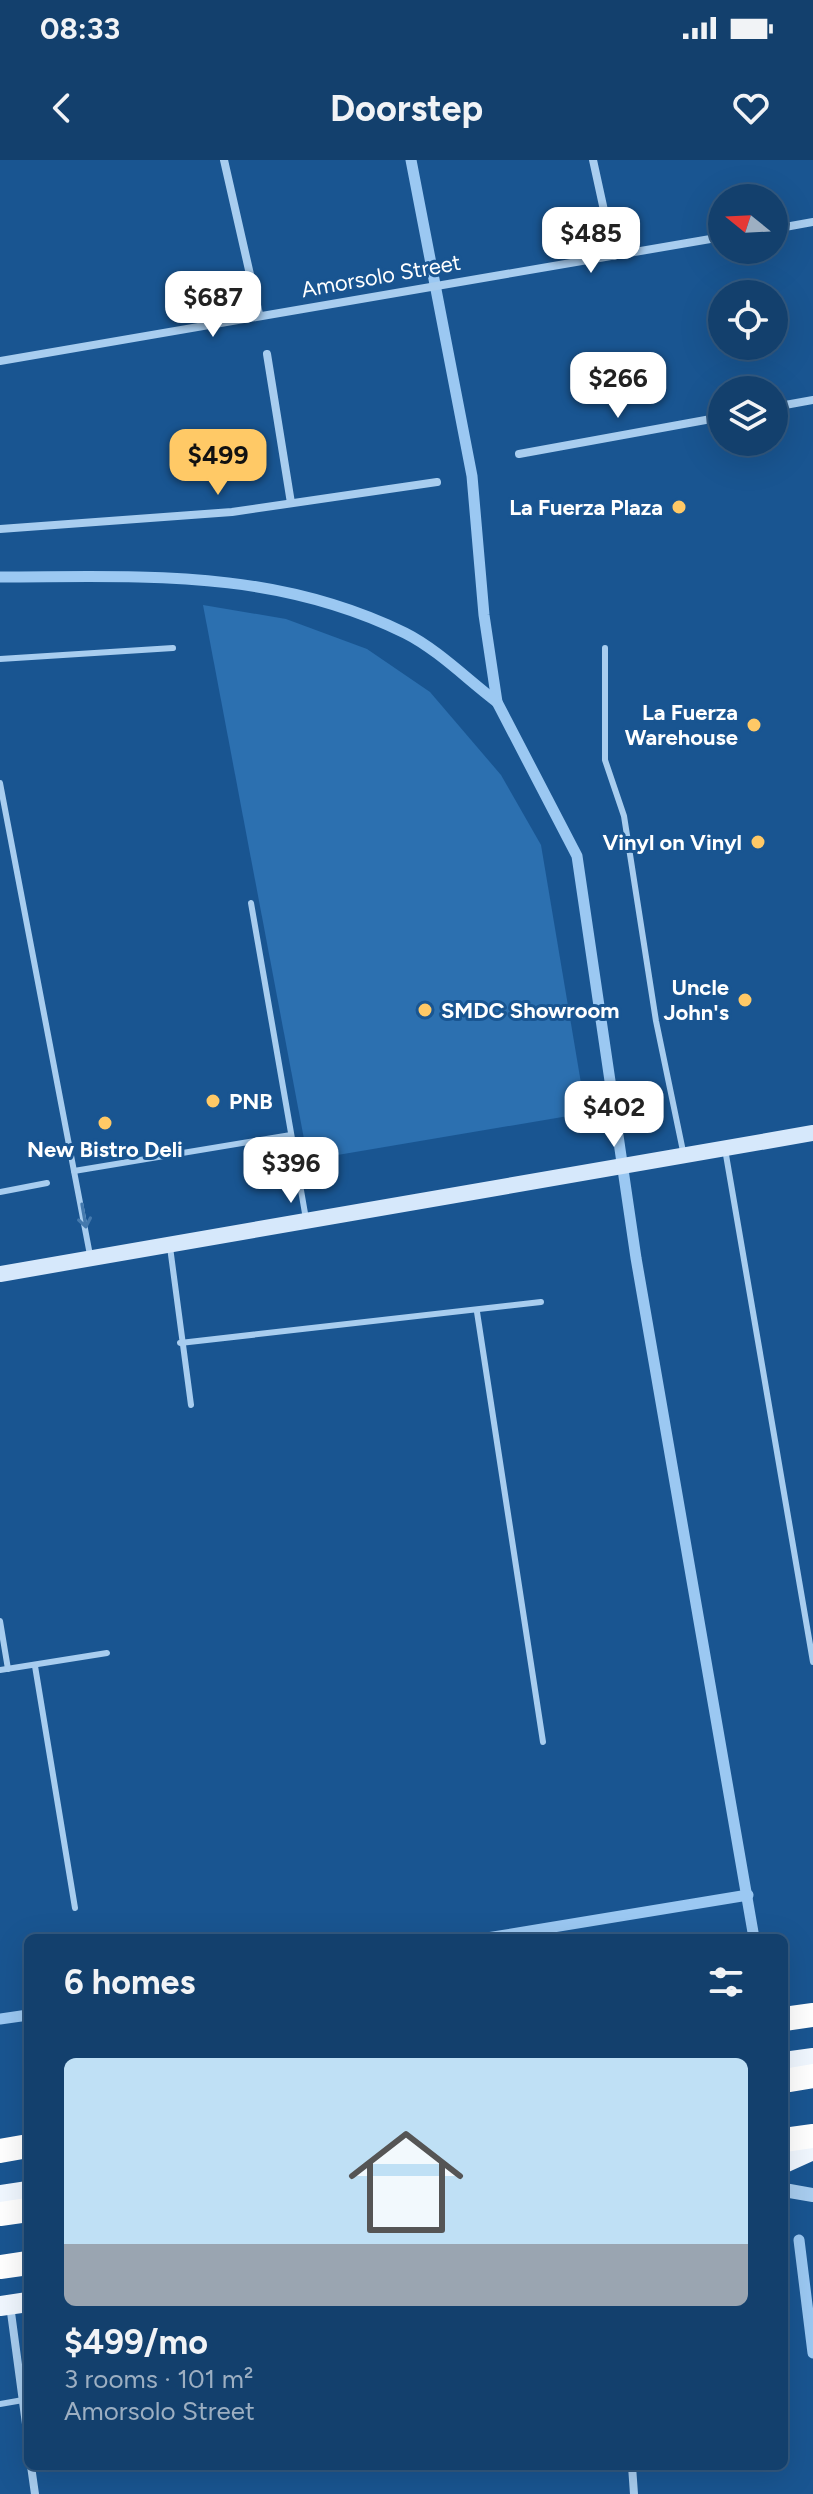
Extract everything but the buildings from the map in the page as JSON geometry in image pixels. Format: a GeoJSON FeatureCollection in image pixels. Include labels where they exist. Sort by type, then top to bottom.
{"type":"FeatureCollection","features":[{"type":"Feature","properties":{"kind":"highway"},"geometry":{"type":"LineString","coordinates":[[788,2018],[813,2015]]}},
{"type":"Feature","properties":{"kind":"highway"},"geometry":{"type":"LineString","coordinates":[[788,2080],[813,2076]]}},
{"type":"Feature","properties":{"kind":"highway"},"geometry":{"type":"LineString","coordinates":[[788,2139],[813,2136]]}},
{"type":"Feature","properties":{"kind":"highway"},"geometry":{"type":"LineString","coordinates":[[0,2151],[24,2147]]}},
{"type":"Feature","properties":{"kind":"highway"},"geometry":{"type":"LineString","coordinates":[[0,2214],[24,2211]]}},
{"type":"Feature","properties":{"kind":"highway"},"geometry":{"type":"LineString","coordinates":[[0,2267],[24,2264]]}},
{"type":"Feature","properties":{"kind":"main road"},"geometry":{"type":"LineString","coordinates":[[0,1274],[170,1247],[813,1133]]}},
{"type":"Feature","properties":{"kind":"main road"},"geometry":{"type":"LineString","coordinates":[[788,2061],[813,2058]]}},
{"type":"Feature","properties":{"kind":"main road"},"geometry":{"type":"LineString","coordinates":[[788,2161],[813,2150]]}},
{"type":"Feature","properties":{"kind":"main road"},"geometry":{"type":"LineString","coordinates":[[0,2195],[24,2192]]}},
{"type":"Feature","properties":{"kind":"street"},"geometry":{"type":"LineString","coordinates":[[224,160],[259,314]]}},
{"type":"Feature","properties":{"kind":"street"},"geometry":{"type":"LineString","coordinates":[[593,160],[614,256]]}},
{"type":"Feature","properties":{"kind":"street"},"geometry":{"type":"LineString","coordinates":[[788,226],[813,222]]}},
{"type":"Feature","properties":{"kind":"street","name":"Amorsolo Street"},"geometry":{"type":"LineString","coordinates":[[0,361],[259,314],[708,239]]}},
{"type":"Feature","properties":{"kind":"street"},"geometry":{"type":"LineString","coordinates":[[267,354],[291,503]]}},
{"type":"Feature","properties":{"kind":"street"},"geometry":{"type":"LineString","coordinates":[[788,404],[813,400]]}},
{"type":"Feature","properties":{"kind":"street"},"geometry":{"type":"LineString","coordinates":[[519,454],[708,420]]}},
{"type":"Feature","properties":{"kind":"street"},"geometry":{"type":"LineString","coordinates":[[0,529],[232,512],[437,482]]}},
{"type":"Feature","properties":{"kind":"street"},"geometry":{"type":"LineString","coordinates":[[788,2191],[813,2195]]}},
{"type":"Feature","properties":{"kind":"street"},"geometry":{"type":"LineString","coordinates":[[13,2304],[24,2408]]}},
{"type":"Feature","properties":{"kind":"street"},"geometry":{"type":"LineString","coordinates":[[32,2470],[35,2494]]}},
{"type":"Feature","properties":{"kind":"street"},"geometry":{"type":"LineString","coordinates":[[632,2470],[634,2494]]}},
{"type":"Feature","properties":{"kind":"lane"},"geometry":{"type":"LineString","coordinates":[[0,659],[173,648]]}},
{"type":"Feature","properties":{"kind":"lane"},"geometry":{"type":"LineString","coordinates":[[605,648],[605,760],[624,816],[656,1021],[684,1157]]}},
{"type":"Feature","properties":{"kind":"lane"},"geometry":{"type":"LineString","coordinates":[[0,783],[91,1260]]}},
{"type":"Feature","properties":{"kind":"lane"},"geometry":{"type":"LineString","coordinates":[[251,903],[306,1222]]}},
{"type":"Feature","properties":{"kind":"lane"},"geometry":{"type":"LineString","coordinates":[[74,1171],[291,1135]]}},
{"type":"Feature","properties":{"kind":"lane"},"geometry":{"type":"LineString","coordinates":[[725,1149],[813,1662]]}},
{"type":"Feature","properties":{"kind":"lane"},"geometry":{"type":"LineString","coordinates":[[0,1192],[47,1183]]}},
{"type":"Feature","properties":{"kind":"lane"},"geometry":{"type":"LineString","coordinates":[[170,1247],[180,1343],[191,1405]]}},
{"type":"Feature","properties":{"kind":"lane"},"geometry":{"type":"LineString","coordinates":[[180,1343],[477,1312],[541,1302]]}},
{"type":"Feature","properties":{"kind":"lane"},"geometry":{"type":"LineString","coordinates":[[477,1312],[543,1742]]}},
{"type":"Feature","properties":{"kind":"lane"},"geometry":{"type":"LineString","coordinates":[[0,1621],[8,1669]]}},
{"type":"Feature","properties":{"kind":"lane"},"geometry":{"type":"LineString","coordinates":[[0,1670],[107,1653]]}},
{"type":"Feature","properties":{"kind":"lane"},"geometry":{"type":"LineString","coordinates":[[35,1666],[75,1908]]}},
{"type":"Feature","properties":{"kind":"lane"},"geometry":{"type":"LineString","coordinates":[[0,2404],[23,2400]]}},
{"type":"Feature","properties":{"kind":"shaded area"},"geometry":{"type":"Polygon","coordinates":[[[203,605],[286,619],[367,649],[430,692],[501,775],[541,845],[586,1113],[308,1160],[203,605]]]}},
{"type":"Feature","properties":{"kind":"waterway"},"geometry":{"type":"LineString","coordinates":[[411,160],[472,476],[484,615],[497,702],[577,856],[636,1258],[753,1934]]}},
{"type":"Feature","properties":{"kind":"waterway"},"geometry":{"type":"LineString","coordinates":[[0,577],[206,581],[306,597],[355,612],[405,633],[441,656],[497,702]]}},
{"type":"Feature","properties":{"kind":"waterway"},"geometry":{"type":"LineString","coordinates":[[511,1934],[748,1895]]}},
{"type":"Feature","properties":{"kind":"waterway"},"geometry":{"type":"LineString","coordinates":[[0,2019],[24,2016]]}},
{"type":"Feature","properties":{"kind":"waterway"},"geometry":{"type":"LineString","coordinates":[[799,2240],[813,2353]]}},
{"type":"Feature","properties":{"kind":"place","name":"La Fuerza Plaza"},"geometry":{"type":"Point","coordinates":[679,507]}},
{"type":"Feature","properties":{"kind":"place","name":"La Fuerza Warehouse"},"geometry":{"type":"Point","coordinates":[754,725]}},
{"type":"Feature","properties":{"kind":"place","name":"Vinyl on Vinyl"},"geometry":{"type":"Point","coordinates":[758,842]}},
{"type":"Feature","properties":{"kind":"place","name":"Uncle John's"},"geometry":{"type":"Point","coordinates":[745,1000]}},
{"type":"Feature","properties":{"kind":"place","name":"SMDC Showroom"},"geometry":{"type":"Point","coordinates":[425,1010]}},
{"type":"Feature","properties":{"kind":"place","name":"PNB"},"geometry":{"type":"Point","coordinates":[213,1101]}},
{"type":"Feature","properties":{"kind":"place","name":"New Bistro Deli"},"geometry":{"type":"Point","coordinates":[105,1123]}}]}
